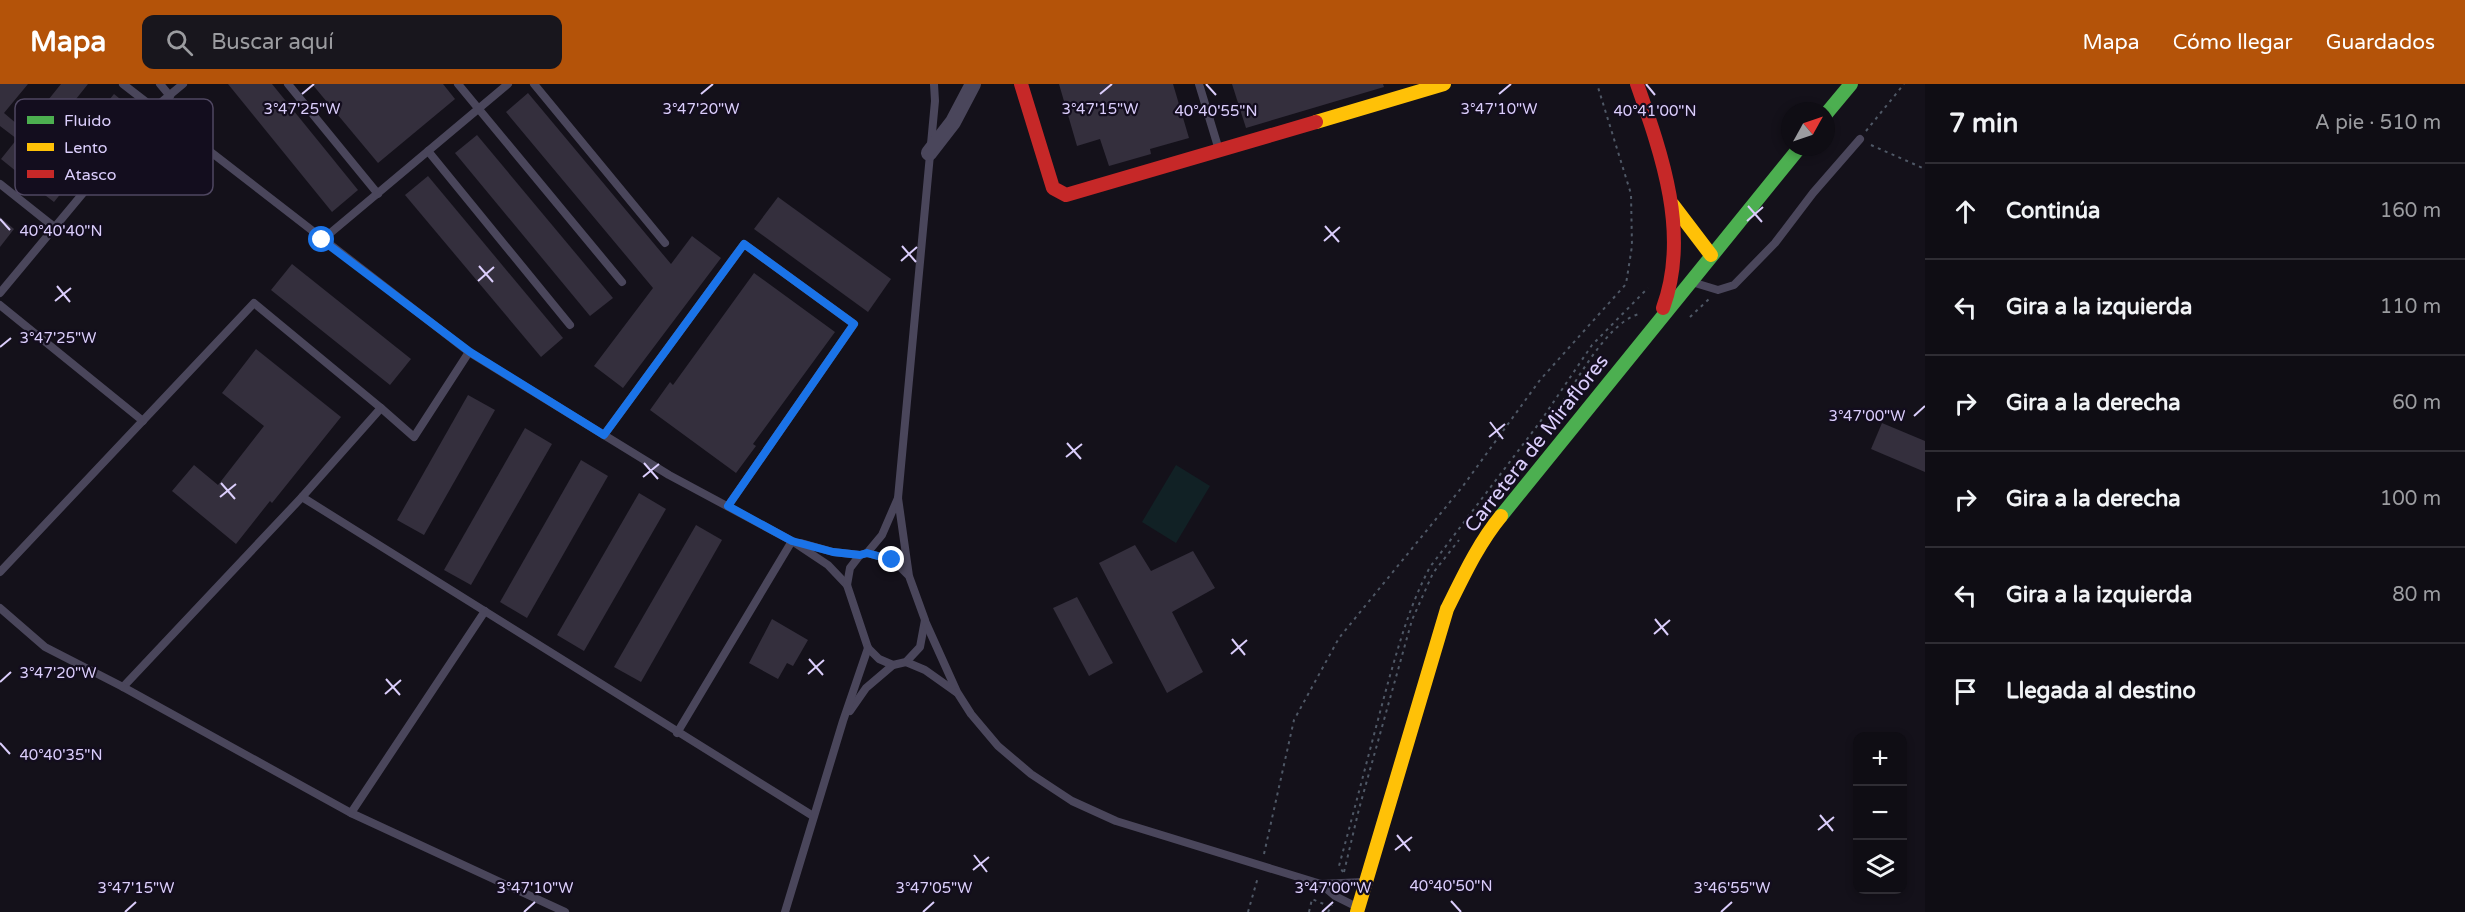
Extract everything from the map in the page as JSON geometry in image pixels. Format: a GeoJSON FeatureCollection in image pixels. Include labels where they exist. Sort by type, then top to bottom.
{"type":"FeatureCollection","features":[{"type":"Feature","properties":{"kind":"main road"},"geometry":{"type":"LineString","coordinates":[[1021,84],[1053,188],[1066,195],[1444,84]]}},
{"type":"Feature","properties":{"kind":"main road"},"geometry":{"type":"LineString","coordinates":[[1637,84],[1673,205],[1675,232],[1672,282],[1659,320]]}},
{"type":"Feature","properties":{"kind":"main road"},"geometry":{"type":"LineString","coordinates":[[1835,103],[1851,84]]}},
{"type":"Feature","properties":{"kind":"main road","name":"Carretera de Miraflores"},"geometry":{"type":"LineString","coordinates":[[1357,910],[1447,609],[1467,568],[1490,530],[1793,156]]}},
{"type":"Feature","properties":{"kind":"main road"},"geometry":{"type":"LineString","coordinates":[[1673,205],[1699,235],[1711,255]]}},
{"type":"Feature","properties":{"kind":"main road"},"geometry":{"type":"LineString","coordinates":[[1699,235],[1709,235],[1749,210]]}},
{"type":"Feature","properties":{"kind":"main road"},"geometry":{"type":"LineString","coordinates":[[1675,232],[1692,251],[1711,255]]}},
{"type":"Feature","properties":{"kind":"street"},"geometry":{"type":"LineString","coordinates":[[929,153],[953,122],[973,84]]}},
{"type":"Feature","properties":{"kind":"lane"},"geometry":{"type":"LineString","coordinates":[[123,84],[141,99]]}},
{"type":"Feature","properties":{"kind":"lane"},"geometry":{"type":"LineString","coordinates":[[160,84],[170,96]]}},
{"type":"Feature","properties":{"kind":"lane"},"geometry":{"type":"LineString","coordinates":[[166,99],[183,84]]}},
{"type":"Feature","properties":{"kind":"lane"},"geometry":{"type":"LineString","coordinates":[[288,84],[378,194]]}},
{"type":"Feature","properties":{"kind":"lane"},"geometry":{"type":"LineString","coordinates":[[458,84],[622,282]]}},
{"type":"Feature","properties":{"kind":"lane"},"geometry":{"type":"LineString","coordinates":[[322,240],[508,84]]}},
{"type":"Feature","properties":{"kind":"lane"},"geometry":{"type":"LineString","coordinates":[[534,84],[665,243]]}},
{"type":"Feature","properties":{"kind":"lane"},"geometry":{"type":"LineString","coordinates":[[934,84],[935,101],[898,498],[909,576],[925,620],[957,692],[971,714],[998,746],[1031,774],[1072,801],[1116,821],[1320,884],[1365,883]]}},
{"type":"Feature","properties":{"kind":"lane"},"geometry":{"type":"LineString","coordinates":[[1199,84],[1219,150]]}},
{"type":"Feature","properties":{"kind":"lane"},"geometry":{"type":"LineString","coordinates":[[1690,282],[1718,290],[1734,285],[1775,243],[1813,193],[1860,139]]}},
{"type":"Feature","properties":{"kind":"lane"},"geometry":{"type":"LineString","coordinates":[[428,151],[570,325]]}},
{"type":"Feature","properties":{"kind":"lane"},"geometry":{"type":"LineString","coordinates":[[213,153],[322,240],[470,352],[669,475],[792,541],[828,565],[846,585],[868,648],[879,659],[893,665]]}},
{"type":"Feature","properties":{"kind":"lane"},"geometry":{"type":"LineString","coordinates":[[0,184],[53,226]]}},
{"type":"Feature","properties":{"kind":"lane"},"geometry":{"type":"LineString","coordinates":[[0,293],[79,195]]}},
{"type":"Feature","properties":{"kind":"lane"},"geometry":{"type":"LineString","coordinates":[[604,435],[744,244],[854,324],[728,506]]}},
{"type":"Feature","properties":{"kind":"lane"},"geometry":{"type":"LineString","coordinates":[[0,572],[254,303],[414,437],[470,352]]}},
{"type":"Feature","properties":{"kind":"lane"},"geometry":{"type":"LineString","coordinates":[[0,305],[142,421]]}},
{"type":"Feature","properties":{"kind":"lane"},"geometry":{"type":"LineString","coordinates":[[123,687],[302,497],[381,408]]}},
{"type":"Feature","properties":{"kind":"lane"},"geometry":{"type":"LineString","coordinates":[[302,497],[813,816]]}},
{"type":"Feature","properties":{"kind":"lane"},"geometry":{"type":"LineString","coordinates":[[846,585],[850,568],[882,535],[898,498]]}},
{"type":"Feature","properties":{"kind":"lane"},"geometry":{"type":"LineString","coordinates":[[792,541],[833,552],[863,554],[892,560],[909,576]]}},
{"type":"Feature","properties":{"kind":"lane"},"geometry":{"type":"LineString","coordinates":[[677,733],[792,541]]}},
{"type":"Feature","properties":{"kind":"lane"},"geometry":{"type":"LineString","coordinates":[[0,608],[45,646],[351,813],[565,912]]}},
{"type":"Feature","properties":{"kind":"lane"},"geometry":{"type":"LineString","coordinates":[[351,813],[485,611]]}},
{"type":"Feature","properties":{"kind":"lane"},"geometry":{"type":"LineString","coordinates":[[843,721],[866,688],[893,665],[906,662],[920,647],[925,620]]}},
{"type":"Feature","properties":{"kind":"lane"},"geometry":{"type":"LineString","coordinates":[[785,912],[813,816],[868,648]]}},
{"type":"Feature","properties":{"kind":"lane"},"geometry":{"type":"LineString","coordinates":[[906,662],[925,670],[957,692]]}},
{"type":"Feature","properties":{"kind":"lane"},"geometry":{"type":"LineString","coordinates":[[1320,884],[1357,910]]}},
{"type":"Feature","properties":{"kind":"path"},"geometry":{"type":"LineString","coordinates":[[1248,912],[1262,866],[1294,720],[1339,638],[1463,486],[1540,380],[1626,284],[1632,246],[1631,194],[1597,84]]}},
{"type":"Feature","properties":{"kind":"path"},"geometry":{"type":"LineString","coordinates":[[1904,84],[1860,139],[1925,169]]}},
{"type":"Feature","properties":{"kind":"path"},"geometry":{"type":"LineString","coordinates":[[1309,912],[1312,899],[1331,907],[1328,912]]}},
{"type":"Feature","properties":{"kind":"shaded area"},"geometry":{"type":"Polygon","coordinates":[[[1176,465],[1210,486],[1176,543],[1142,522],[1176,465]]]}},
{"type":"Feature","properties":{"kind":"building"},"geometry":{"type":"Polygon","coordinates":[[[0,84],[28,84],[4,113],[15,122],[15,137],[0,126],[0,84]]]}},
{"type":"Feature","properties":{"kind":"building"},"geometry":{"type":"Polygon","coordinates":[[[61,84],[88,84],[76,99],[49,99],[61,84]]]}},
{"type":"Feature","properties":{"kind":"building"},"geometry":{"type":"Polygon","coordinates":[[[228,84],[272,84],[358,190],[332,212],[228,84]]]}},
{"type":"Feature","properties":{"kind":"building"},"geometry":{"type":"Polygon","coordinates":[[[312,84],[443,84],[455,99],[378,163],[312,84]]]}},
{"type":"Feature","properties":{"kind":"building"},"geometry":{"type":"Polygon","coordinates":[[[1059,84],[1173,84],[1189,138],[1150,149],[1151,154],[1109,166],[1100,139],[1077,146],[1059,84]]]}},
{"type":"Feature","properties":{"kind":"building"},"geometry":{"type":"Polygon","coordinates":[[[1232,84],[1383,84],[1384,87],[1246,128],[1232,84]]]}},
{"type":"Feature","properties":{"kind":"building"},"geometry":{"type":"Polygon","coordinates":[[[528,93],[671,264],[692,236],[721,258],[623,388],[594,366],[653,288],[506,112],[528,93]]]}},
{"type":"Feature","properties":{"kind":"building"},"geometry":{"type":"Polygon","coordinates":[[[114,94],[120,99],[110,99],[114,94]]]}},
{"type":"Feature","properties":{"kind":"building"},"geometry":{"type":"Polygon","coordinates":[[[477,135],[613,298],[590,316],[455,153],[477,135]]]}},
{"type":"Feature","properties":{"kind":"building"},"geometry":{"type":"Polygon","coordinates":[[[15,142],[15,170],[1,159],[15,142]]]}},
{"type":"Feature","properties":{"kind":"building"},"geometry":{"type":"Polygon","coordinates":[[[428,176],[563,338],[541,357],[405,195],[428,176]]]}},
{"type":"Feature","properties":{"kind":"building"},"geometry":{"type":"Polygon","coordinates":[[[45,195],[60,195],[54,202],[45,195]]]}},
{"type":"Feature","properties":{"kind":"building"},"geometry":{"type":"Polygon","coordinates":[[[778,197],[891,279],[868,312],[754,229],[778,197]]]}},
{"type":"Feature","properties":{"kind":"building"},"geometry":{"type":"Polygon","coordinates":[[[0,217],[14,229],[0,247],[0,217]]]}},
{"type":"Feature","properties":{"kind":"building"},"geometry":{"type":"Polygon","coordinates":[[[292,264],[411,359],[390,385],[271,290],[292,264]]]}},
{"type":"Feature","properties":{"kind":"building"},"geometry":{"type":"Polygon","coordinates":[[[754,273],[835,332],[753,444],[756,446],[736,473],[650,410],[670,382],[673,385],[754,273]]]}},
{"type":"Feature","properties":{"kind":"building"},"geometry":{"type":"Polygon","coordinates":[[[256,349],[341,417],[236,544],[172,491],[194,465],[218,485],[264,426],[222,393],[256,349]]]}},
{"type":"Feature","properties":{"kind":"building"},"geometry":{"type":"Polygon","coordinates":[[[468,395],[495,410],[424,535],[397,520],[468,395]]]}},
{"type":"Feature","properties":{"kind":"building"},"geometry":{"type":"Polygon","coordinates":[[[1882,423],[1925,441],[1925,472],[1871,449],[1882,423]]]}},
{"type":"Feature","properties":{"kind":"building"},"geometry":{"type":"Polygon","coordinates":[[[525,428],[552,444],[471,585],[444,570],[525,428]]]}},
{"type":"Feature","properties":{"kind":"building"},"geometry":{"type":"Polygon","coordinates":[[[581,460],[608,476],[527,618],[500,602],[581,460]]]}},
{"type":"Feature","properties":{"kind":"building"},"geometry":{"type":"Polygon","coordinates":[[[639,493],[666,509],[584,651],[557,635],[639,493]]]}},
{"type":"Feature","properties":{"kind":"building"},"geometry":{"type":"Polygon","coordinates":[[[696,525],[722,540],[641,682],[614,667],[696,525]]]}},
{"type":"Feature","properties":{"kind":"building"},"geometry":{"type":"Polygon","coordinates":[[[1135,545],[1151,571],[1193,551],[1215,588],[1172,612],[1203,672],[1167,693],[1099,563],[1135,545]]]}},
{"type":"Feature","properties":{"kind":"building"},"geometry":{"type":"Polygon","coordinates":[[[1077,597],[1113,663],[1089,676],[1053,608],[1077,597]]]}},
{"type":"Feature","properties":{"kind":"building"},"geometry":{"type":"Polygon","coordinates":[[[772,619],[808,640],[793,666],[787,663],[778,679],[749,663],[772,619]]]}},
{"type":"Feature","properties":{"kind":"traffic: fast"},"geometry":{"type":"LineString","coordinates":[[1835,103],[1851,84]]}},
{"type":"Feature","properties":{"kind":"traffic: fast"},"geometry":{"type":"LineString","coordinates":[[1501,516],[1793,156]]}},
{"type":"Feature","properties":{"kind":"traffic: slow"},"geometry":{"type":"LineString","coordinates":[[1316,122],[1444,84]]}},
{"type":"Feature","properties":{"kind":"traffic: slow"},"geometry":{"type":"LineString","coordinates":[[1673,205],[1711,255]]}},
{"type":"Feature","properties":{"kind":"traffic: slow"},"geometry":{"type":"LineString","coordinates":[[1357,912],[1447,609],[1478,549],[1501,516]]}},
{"type":"Feature","properties":{"kind":"traffic: jam"},"geometry":{"type":"LineString","coordinates":[[1021,84],[1053,188],[1066,195],[1316,122]]}},
{"type":"Feature","properties":{"kind":"traffic: jam"},"geometry":{"type":"LineString","coordinates":[[1637,84],[1670,195],[1674,252],[1671,280],[1663,308]]}},
{"type":"Feature","properties":{"kind":"route"},"geometry":{"type":"LineString","coordinates":[[322,240],[470,352],[604,435],[744,244],[854,324],[728,506],[792,541],[833,552],[860,555],[867,553],[892,560]]}}]}
